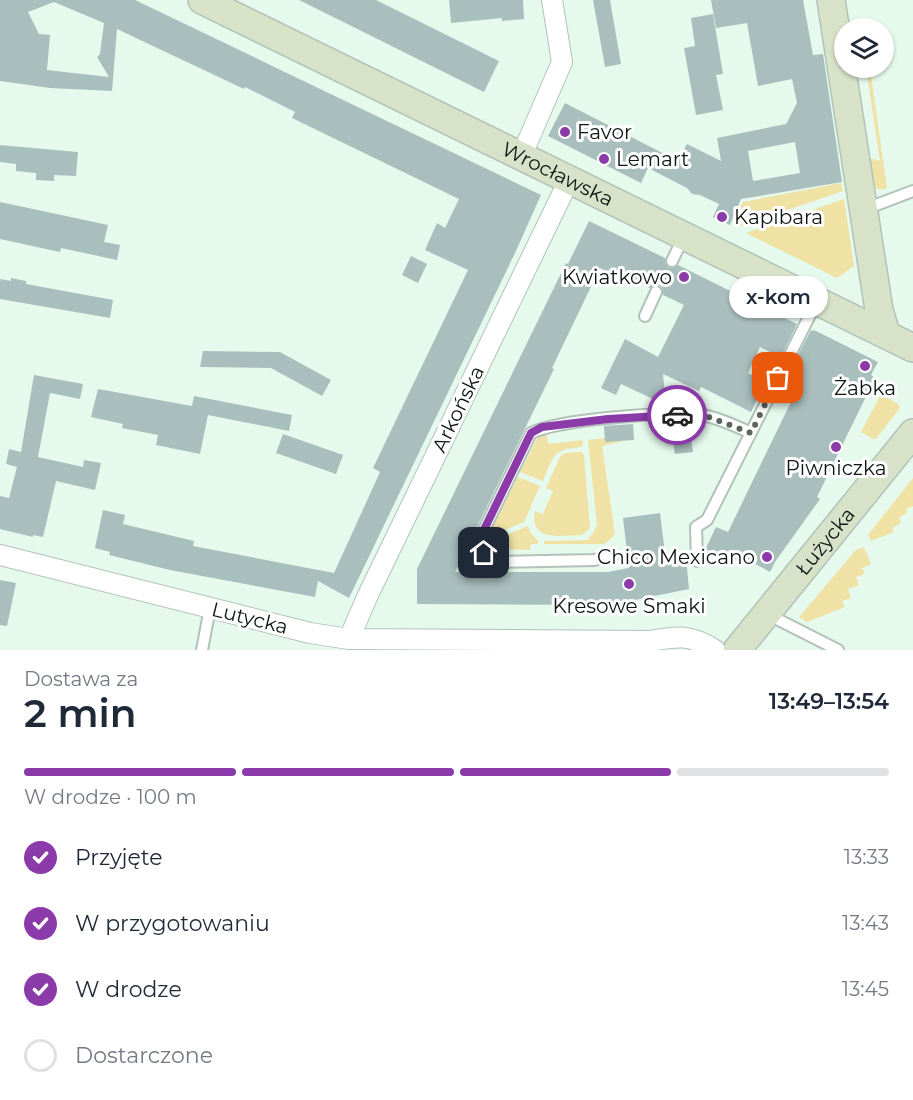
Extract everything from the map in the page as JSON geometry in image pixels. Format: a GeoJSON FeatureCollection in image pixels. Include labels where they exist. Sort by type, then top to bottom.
{"type":"FeatureCollection","features":[{"type":"Feature","properties":{"kind":"main road","name":"Wrocławska"},"geometry":{"type":"LineString","coordinates":[[202,0],[913,348]]}},
{"type":"Feature","properties":{"kind":"main road"},"geometry":{"type":"LineString","coordinates":[[831,0],[880,318],[886,334]]}},
{"type":"Feature","properties":{"kind":"main road","name":"Łużycka"},"geometry":{"type":"LineString","coordinates":[[737,650],[913,433]]}},
{"type":"Feature","properties":{"kind":"street"},"geometry":{"type":"LineString","coordinates":[[521,156],[562,62],[552,0]]}},
{"type":"Feature","properties":{"kind":"street","name":"Arkońska"},"geometry":{"type":"LineString","coordinates":[[349,639],[368,595],[569,180]]}},
{"type":"Feature","properties":{"kind":"street","name":"Lutycka"},"geometry":{"type":"LineString","coordinates":[[0,555],[309,633],[349,639],[434,645],[659,646],[676,636],[697,639],[715,650]]}},
{"type":"Feature","properties":{"kind":"lane"},"geometry":{"type":"LineString","coordinates":[[863,210],[913,191]]}},
{"type":"Feature","properties":{"kind":"lane"},"geometry":{"type":"LineString","coordinates":[[672,261],[684,236]]}},
{"type":"Feature","properties":{"kind":"lane"},"geometry":{"type":"LineString","coordinates":[[645,316],[656,292]]}},
{"type":"Feature","properties":{"kind":"lane"},"geometry":{"type":"LineString","coordinates":[[697,561],[696,526],[707,520],[817,301]]}},
{"type":"Feature","properties":{"kind":"lane"},"geometry":{"type":"LineString","coordinates":[[614,555],[594,560],[495,562],[484,553],[479,540],[531,433],[542,427],[608,419],[688,414],[706,416],[751,433]]}},
{"type":"Feature","properties":{"kind":"lane"},"geometry":{"type":"LineString","coordinates":[[202,650],[210,608]]}},
{"type":"Feature","properties":{"kind":"lane"},"geometry":{"type":"LineString","coordinates":[[767,614],[838,650]]}},
{"type":"Feature","properties":{"kind":"shaded area"},"geometry":{"type":"Polygon","coordinates":[[[868,78],[871,78],[887,188],[881,189],[873,185],[866,157],[880,161],[868,78]]]}},
{"type":"Feature","properties":{"kind":"shaded area"},"geometry":{"type":"Polygon","coordinates":[[[841,183],[843,191],[738,227],[733,224],[743,202],[841,183]]]}},
{"type":"Feature","properties":{"kind":"shaded area"},"geometry":{"type":"Polygon","coordinates":[[[844,199],[854,266],[837,278],[746,233],[844,199]]]}},
{"type":"Feature","properties":{"kind":"shaded area"},"geometry":{"type":"Polygon","coordinates":[[[881,394],[898,404],[900,408],[875,440],[861,432],[881,394]]]}},
{"type":"Feature","properties":{"kind":"shaded area"},"geometry":{"type":"Polygon","coordinates":[[[546,431],[548,444],[583,440],[583,444],[581,447],[559,452],[552,460],[543,481],[520,472],[539,435],[546,431]]]}},
{"type":"Feature","properties":{"kind":"shaded area"},"geometry":{"type":"Polygon","coordinates":[[[605,438],[623,441],[602,446],[615,533],[604,544],[544,544],[544,541],[587,540],[594,532],[597,524],[588,440],[605,438]]]}},
{"type":"Feature","properties":{"kind":"shaded area"},"geometry":{"type":"Polygon","coordinates":[[[581,452],[584,455],[590,528],[582,535],[557,536],[542,533],[537,528],[535,511],[543,514],[553,491],[546,488],[560,457],[565,453],[581,452]]]}},
{"type":"Feature","properties":{"kind":"shaded area"},"geometry":{"type":"Polygon","coordinates":[[[518,477],[540,486],[524,522],[492,535],[492,528],[518,477]]]}},
{"type":"Feature","properties":{"kind":"shaded area"},"geometry":{"type":"Polygon","coordinates":[[[913,478],[913,506],[906,509],[907,513],[899,517],[901,523],[892,528],[894,532],[871,541],[868,535],[913,478]]]}},
{"type":"Feature","properties":{"kind":"shaded area"},"geometry":{"type":"Polygon","coordinates":[[[528,526],[538,541],[538,544],[531,544],[530,550],[502,549],[494,540],[528,526]]]}},
{"type":"Feature","properties":{"kind":"shaded area"},"geometry":{"type":"Polygon","coordinates":[[[864,547],[871,564],[862,568],[865,574],[856,577],[859,585],[848,589],[851,598],[842,601],[845,607],[807,622],[799,617],[856,550],[864,547]]]}},
{"type":"Feature","properties":{"kind":"building"},"geometry":{"type":"Polygon","coordinates":[[[0,0],[135,0],[541,195],[349,598],[318,581],[315,597],[170,570],[109,555],[110,552],[95,548],[103,510],[125,515],[123,524],[194,541],[193,546],[334,573],[380,472],[373,468],[468,270],[425,250],[437,223],[445,228],[459,199],[292,118],[295,112],[245,87],[244,89],[117,29],[112,91],[50,88],[0,81],[0,0]],[[54,2],[28,12],[39,34],[50,35],[47,70],[109,77],[97,57],[100,54],[104,23],[54,2]]]}},
{"type":"Feature","properties":{"kind":"building"},"geometry":{"type":"Polygon","coordinates":[[[299,0],[376,0],[499,61],[484,92],[299,0]]]}},
{"type":"Feature","properties":{"kind":"building"},"geometry":{"type":"Polygon","coordinates":[[[449,0],[523,0],[524,19],[502,21],[502,18],[451,23],[449,0]]]}},
{"type":"Feature","properties":{"kind":"building"},"geometry":{"type":"Polygon","coordinates":[[[593,0],[610,0],[621,64],[605,67],[593,0]]]}},
{"type":"Feature","properties":{"kind":"building"},"geometry":{"type":"Polygon","coordinates":[[[711,0],[803,0],[813,55],[823,54],[842,182],[741,199],[730,225],[713,217],[719,204],[700,195],[692,194],[687,188],[648,168],[641,183],[548,136],[565,103],[678,161],[687,144],[721,161],[717,138],[786,124],[797,103],[792,79],[758,86],[747,23],[716,28],[711,0]],[[795,142],[748,151],[753,181],[800,173],[795,142]]]}},
{"type":"Feature","properties":{"kind":"building"},"geometry":{"type":"Polygon","coordinates":[[[713,14],[723,74],[716,75],[723,110],[696,115],[684,48],[695,46],[691,18],[713,14]]]}},
{"type":"Feature","properties":{"kind":"building"},"geometry":{"type":"Polygon","coordinates":[[[0,145],[78,152],[76,176],[54,175],[54,181],[36,180],[36,173],[16,171],[16,164],[0,162],[0,145]]]}},
{"type":"Feature","properties":{"kind":"building"},"geometry":{"type":"Polygon","coordinates":[[[0,202],[108,225],[104,242],[120,245],[117,260],[61,248],[60,252],[0,239],[0,202]]]}},
{"type":"Feature","properties":{"kind":"building"},"geometry":{"type":"Polygon","coordinates":[[[589,221],[665,258],[668,267],[673,268],[678,265],[797,324],[781,357],[760,347],[748,373],[766,382],[751,412],[701,387],[699,391],[663,374],[666,405],[621,384],[616,395],[601,388],[625,339],[658,357],[684,305],[663,295],[659,285],[650,288],[637,282],[635,285],[600,268],[552,368],[554,369],[455,572],[608,572],[629,568],[623,518],[660,513],[666,561],[686,557],[689,589],[610,605],[417,604],[417,569],[566,263],[568,264],[589,221]]]}},
{"type":"Feature","properties":{"kind":"building"},"geometry":{"type":"Polygon","coordinates":[[[411,256],[427,264],[418,283],[402,275],[411,256]]]}},
{"type":"Feature","properties":{"kind":"building"},"geometry":{"type":"Polygon","coordinates":[[[11,278],[26,281],[26,284],[113,300],[110,318],[0,299],[0,279],[11,281],[11,278]]]}},
{"type":"Feature","properties":{"kind":"building"},"geometry":{"type":"Polygon","coordinates":[[[811,330],[878,362],[871,375],[875,378],[817,497],[820,499],[770,572],[754,563],[752,567],[736,559],[733,564],[705,550],[716,527],[728,532],[803,377],[793,372],[796,365],[794,363],[811,330]]]}},
{"type":"Feature","properties":{"kind":"building"},"geometry":{"type":"Polygon","coordinates":[[[203,351],[280,352],[331,380],[322,396],[271,368],[200,367],[203,351]]]}},
{"type":"Feature","properties":{"kind":"building"},"geometry":{"type":"Polygon","coordinates":[[[34,375],[83,384],[80,399],[50,393],[38,457],[83,467],[84,460],[101,463],[95,490],[56,481],[43,537],[33,535],[33,537],[0,529],[0,496],[9,498],[17,467],[6,464],[9,449],[21,452],[34,375]]]}},
{"type":"Feature","properties":{"kind":"building"},"geometry":{"type":"Polygon","coordinates":[[[98,389],[192,406],[194,396],[292,415],[289,431],[208,415],[200,454],[156,445],[158,435],[122,428],[123,424],[91,417],[98,389]]]}},
{"type":"Feature","properties":{"kind":"building"},"geometry":{"type":"Polygon","coordinates":[[[633,424],[634,440],[605,442],[604,426],[633,424]]]}},
{"type":"Feature","properties":{"kind":"building"},"geometry":{"type":"Polygon","coordinates":[[[690,432],[693,452],[675,454],[672,435],[690,432]]]}},
{"type":"Feature","properties":{"kind":"building"},"geometry":{"type":"Polygon","coordinates":[[[283,434],[343,455],[336,474],[276,453],[283,434]]]}},
{"type":"Feature","properties":{"kind":"building"},"geometry":{"type":"Polygon","coordinates":[[[0,580],[16,583],[7,626],[0,625],[0,580]]]}},
{"type":"Feature","properties":{"kind":"way so far"},"geometry":{"type":"LineString","coordinates":[[677,415],[706,416],[751,433],[778,378]]}},
{"type":"Feature","properties":{"kind":"place","name":"Favor"},"geometry":{"type":"Point","coordinates":[565,132]}},
{"type":"Feature","properties":{"kind":"place","name":"Lemart"},"geometry":{"type":"Point","coordinates":[604,159]}},
{"type":"Feature","properties":{"kind":"place","name":"Kapibara"},"geometry":{"type":"Point","coordinates":[722,217]}},
{"type":"Feature","properties":{"kind":"place","name":"Kwiatkowo"},"geometry":{"type":"Point","coordinates":[684,277]}},
{"type":"Feature","properties":{"kind":"place","name":"Żabka"},"geometry":{"type":"Point","coordinates":[865,366]}},
{"type":"Feature","properties":{"kind":"place","name":"x-kom"},"geometry":{"type":"Point","coordinates":[778,378]}},
{"type":"Feature","properties":{"kind":"place","name":"Piwniczka"},"geometry":{"type":"Point","coordinates":[836,447]}},
{"type":"Feature","properties":{"kind":"place","name":"Chico Mexicano"},"geometry":{"type":"Point","coordinates":[767,557]}},
{"type":"Feature","properties":{"kind":"place","name":"Kresowe Smaki"},"geometry":{"type":"Point","coordinates":[629,584]}},
{"type":"Feature","properties":{"kind":"route"},"geometry":{"type":"LineString","coordinates":[[484,553],[479,540],[531,433],[542,427],[608,419],[677,415]]}}]}
